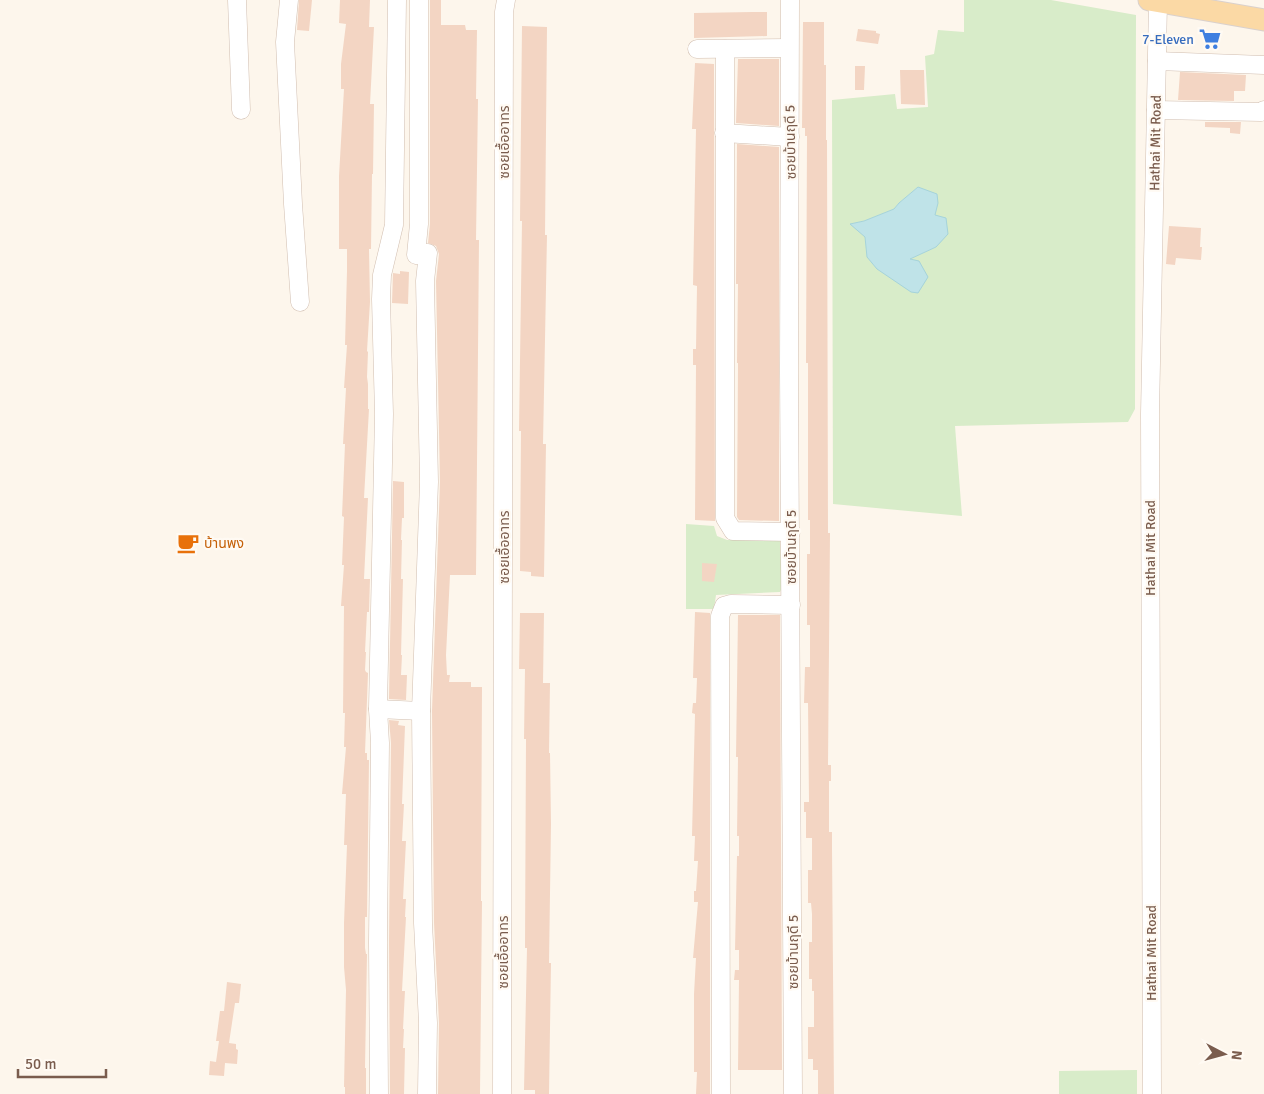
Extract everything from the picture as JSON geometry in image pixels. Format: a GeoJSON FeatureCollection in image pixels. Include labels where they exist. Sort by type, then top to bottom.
{"type":"FeatureCollection","features":[{"type":"Feature","properties":{"kind":"main road"},"geometry":{"type":"LineString","coordinates":[[1155,1],[1264,20]]}},
{"type":"Feature","properties":{"kind":"street"},"geometry":{"type":"LineString","coordinates":[[237,0],[241,110]]}},
{"type":"Feature","properties":{"kind":"street"},"geometry":{"type":"LineString","coordinates":[[289,0],[286,42],[292,195],[300,302]]}},
{"type":"Feature","properties":{"kind":"street"},"geometry":{"type":"LineString","coordinates":[[379,1094],[380,743],[378,709],[384,414],[381,299],[382,275],[394,225],[397,0]]}},
{"type":"Feature","properties":{"kind":"street"},"geometry":{"type":"LineString","coordinates":[[419,0],[419,224],[416,254],[428,253],[425,281],[429,482],[421,711],[423,923],[428,1022],[427,1094]]}},
{"type":"Feature","properties":{"kind":"street","name":"ซอยเอื้ออาทร"},"geometry":{"type":"LineString","coordinates":[[502,1094],[504,12],[506,0]]}},
{"type":"Feature","properties":{"kind":"street","name":"ซอยบ้านฤดี 5"},"geometry":{"type":"LineString","coordinates":[[790,0],[792,1094]]}},
{"type":"Feature","properties":{"kind":"street","name":"Hathai Mit Road"},"geometry":{"type":"LineString","coordinates":[[1152,1094],[1150,414],[1157,61],[1155,1]]}},
{"type":"Feature","properties":{"kind":"street"},"geometry":{"type":"LineString","coordinates":[[697,49],[789,48]]}},
{"type":"Feature","properties":{"kind":"street"},"geometry":{"type":"LineString","coordinates":[[725,49],[725,518],[733,531],[790,532]]}},
{"type":"Feature","properties":{"kind":"street"},"geometry":{"type":"LineString","coordinates":[[1157,61],[1264,65]]}},
{"type":"Feature","properties":{"kind":"street"},"geometry":{"type":"LineString","coordinates":[[396,87],[418,87]]}},
{"type":"Feature","properties":{"kind":"street"},"geometry":{"type":"LineString","coordinates":[[1156,110],[1261,112],[1264,110]]}},
{"type":"Feature","properties":{"kind":"street"},"geometry":{"type":"LineString","coordinates":[[724,133],[790,136]]}},
{"type":"Feature","properties":{"kind":"street"},"geometry":{"type":"LineString","coordinates":[[394,225],[403,230],[412,229],[419,224]]}},
{"type":"Feature","properties":{"kind":"street"},"geometry":{"type":"LineString","coordinates":[[721,1094],[720,616],[724,606],[731,604],[791,604]]}},
{"type":"Feature","properties":{"kind":"street"},"geometry":{"type":"LineString","coordinates":[[378,709],[421,711]]}},
{"type":"Feature","properties":{"kind":"green space"},"geometry":{"type":"Polygon","coordinates":[[[964,0],[1051,0],[1136,15],[1135,409],[1128,422],[955,426],[962,516],[833,504],[832,100],[895,94],[897,109],[928,107],[925,56],[934,54],[938,30],[964,32],[964,0]],[[918,187],[894,209],[851,224],[865,237],[869,258],[872,263],[894,279],[909,259],[936,247],[934,215],[938,203],[918,187]]]}},
{"type":"Feature","properties":{"kind":"green space"},"geometry":{"type":"Polygon","coordinates":[[[686,524],[714,526],[717,536],[727,540],[780,541],[782,588],[780,592],[716,595],[714,609],[686,609],[686,524]]]}},
{"type":"Feature","properties":{"kind":"green space"},"geometry":{"type":"Polygon","coordinates":[[[1137,1070],[1137,1094],[1059,1094],[1059,1071],[1137,1070]]]}},
{"type":"Feature","properties":{"kind":"water"},"geometry":{"type":"Polygon","coordinates":[[[918,187],[937,194],[938,203],[935,215],[946,218],[948,234],[936,247],[910,259],[919,261],[928,277],[918,293],[911,292],[877,269],[867,257],[865,237],[850,224],[864,221],[894,209],[918,187]]]}},
{"type":"Feature","properties":{"kind":"building"},"geometry":{"type":"Polygon","coordinates":[[[299,0],[312,0],[309,31],[297,30],[299,0]]]}},
{"type":"Feature","properties":{"kind":"building"},"geometry":{"type":"Polygon","coordinates":[[[340,0],[370,0],[369,27],[374,27],[370,104],[374,104],[371,249],[369,249],[370,302],[367,351],[369,409],[364,498],[368,498],[364,579],[370,579],[365,652],[365,670],[368,673],[365,753],[367,753],[367,760],[369,760],[367,917],[365,917],[365,948],[367,954],[366,1094],[345,1094],[344,1087],[346,990],[344,923],[347,845],[344,845],[346,794],[342,794],[346,747],[344,747],[345,713],[343,713],[344,606],[341,606],[344,565],[342,565],[344,517],[342,516],[346,388],[344,388],[347,345],[345,345],[347,249],[339,249],[339,176],[344,89],[341,89],[341,64],[346,24],[339,23],[340,0]]]}},
{"type":"Feature","properties":{"kind":"building"},"geometry":{"type":"Polygon","coordinates":[[[430,0],[441,0],[441,25],[465,25],[466,30],[477,30],[476,240],[479,240],[476,575],[450,575],[446,655],[447,675],[450,675],[449,682],[471,682],[471,687],[482,687],[480,1094],[438,1094],[439,1023],[434,923],[432,711],[440,482],[436,281],[439,254],[436,246],[428,243],[430,224],[430,0]]]}},
{"type":"Feature","properties":{"kind":"building"},"geometry":{"type":"Polygon","coordinates":[[[767,12],[767,36],[694,38],[694,13],[767,12]]]}},
{"type":"Feature","properties":{"kind":"building"},"geometry":{"type":"Polygon","coordinates":[[[803,22],[824,22],[824,65],[826,65],[828,533],[830,533],[828,765],[831,765],[831,781],[829,781],[829,832],[832,832],[834,1094],[818,1094],[818,1070],[813,1070],[813,1059],[808,1059],[808,1027],[814,1027],[814,991],[812,991],[812,979],[809,979],[809,942],[812,942],[812,914],[811,903],[808,903],[808,870],[812,870],[812,838],[806,838],[806,812],[804,812],[804,802],[809,802],[808,703],[804,703],[805,667],[810,667],[810,625],[807,625],[807,554],[810,554],[810,520],[808,520],[808,363],[806,363],[807,136],[805,136],[805,128],[802,128],[803,22]]]}},
{"type":"Feature","properties":{"kind":"building"},"geometry":{"type":"Polygon","coordinates":[[[522,26],[547,27],[545,235],[547,235],[543,444],[546,444],[544,577],[531,576],[531,572],[520,571],[521,431],[519,431],[522,26]]]}},
{"type":"Feature","properties":{"kind":"building"},"geometry":{"type":"Polygon","coordinates":[[[858,29],[876,31],[876,33],[880,34],[878,44],[856,41],[858,29]]]}},
{"type":"Feature","properties":{"kind":"building"},"geometry":{"type":"Polygon","coordinates":[[[738,59],[779,59],[779,126],[736,123],[738,59]]]}},
{"type":"Feature","properties":{"kind":"building"},"geometry":{"type":"Polygon","coordinates":[[[695,63],[714,64],[715,521],[695,520],[696,365],[693,365],[693,349],[696,349],[697,286],[693,285],[696,129],[692,129],[695,63]]]}},
{"type":"Feature","properties":{"kind":"building"},"geometry":{"type":"Polygon","coordinates":[[[855,66],[865,66],[864,90],[855,90],[855,66]]]}},
{"type":"Feature","properties":{"kind":"building"},"geometry":{"type":"Polygon","coordinates":[[[900,70],[924,70],[925,105],[901,104],[900,70]]]}},
{"type":"Feature","properties":{"kind":"building"},"geometry":{"type":"Polygon","coordinates":[[[1180,72],[1246,75],[1245,91],[1234,91],[1234,101],[1178,100],[1180,72]]]}},
{"type":"Feature","properties":{"kind":"building"},"geometry":{"type":"Polygon","coordinates":[[[1205,122],[1241,122],[1240,134],[1230,133],[1230,128],[1205,127],[1205,122]]]}},
{"type":"Feature","properties":{"kind":"building"},"geometry":{"type":"Polygon","coordinates":[[[737,144],[779,147],[779,521],[739,520],[737,517],[737,144]]]}},
{"type":"Feature","properties":{"kind":"building"},"geometry":{"type":"Polygon","coordinates":[[[1169,226],[1201,228],[1201,260],[1176,258],[1175,265],[1166,264],[1169,226]]]}},
{"type":"Feature","properties":{"kind":"building"},"geometry":{"type":"Polygon","coordinates":[[[400,271],[409,272],[408,304],[392,303],[393,273],[400,274],[400,271]]]}},
{"type":"Feature","properties":{"kind":"building"},"geometry":{"type":"Polygon","coordinates":[[[393,481],[404,482],[404,518],[402,518],[401,540],[401,579],[403,579],[401,675],[407,675],[406,700],[389,699],[393,481]]]}},
{"type":"Feature","properties":{"kind":"building"},"geometry":{"type":"Polygon","coordinates":[[[702,563],[717,564],[714,582],[702,581],[702,563]]]}},
{"type":"Feature","properties":{"kind":"building"},"geometry":{"type":"Polygon","coordinates":[[[695,612],[710,613],[710,1094],[696,1094],[697,1072],[694,1072],[696,958],[693,958],[698,902],[694,902],[698,861],[694,861],[695,836],[692,836],[695,714],[692,713],[693,703],[696,703],[697,678],[693,678],[695,612]]]}},
{"type":"Feature","properties":{"kind":"building"},"geometry":{"type":"Polygon","coordinates":[[[520,613],[544,613],[543,683],[550,683],[551,824],[549,963],[551,963],[549,1094],[535,1094],[535,1090],[524,1090],[527,948],[525,948],[526,739],[524,739],[525,669],[519,669],[520,613]]]}},
{"type":"Feature","properties":{"kind":"building"},"geometry":{"type":"Polygon","coordinates":[[[738,615],[780,615],[782,1070],[738,1070],[739,980],[734,980],[735,970],[739,970],[739,950],[735,950],[737,856],[739,856],[739,836],[737,836],[738,757],[736,757],[738,615]]]}},
{"type":"Feature","properties":{"kind":"building"},"geometry":{"type":"Polygon","coordinates":[[[389,720],[399,721],[398,725],[405,726],[402,804],[404,804],[402,841],[406,841],[403,899],[406,899],[406,917],[402,991],[405,991],[403,1029],[403,1048],[405,1048],[404,1094],[390,1094],[391,743],[389,720]]]}},
{"type":"Feature","properties":{"kind":"building"},"geometry":{"type":"Polygon","coordinates":[[[227,982],[241,984],[239,1003],[235,1003],[229,1043],[236,1044],[236,1049],[238,1050],[237,1064],[225,1063],[224,1076],[209,1075],[210,1061],[216,1062],[219,1041],[216,1041],[220,1011],[224,1011],[227,982]]]}},
{"type":"Feature","properties":{"kind":"place","name":"7-Eleven"},"geometry":{"type":"Point","coordinates":[1210,39]}},
{"type":"Feature","properties":{"kind":"place","name":"บ้านพง"},"geometry":{"type":"Point","coordinates":[188,543]}}]}
